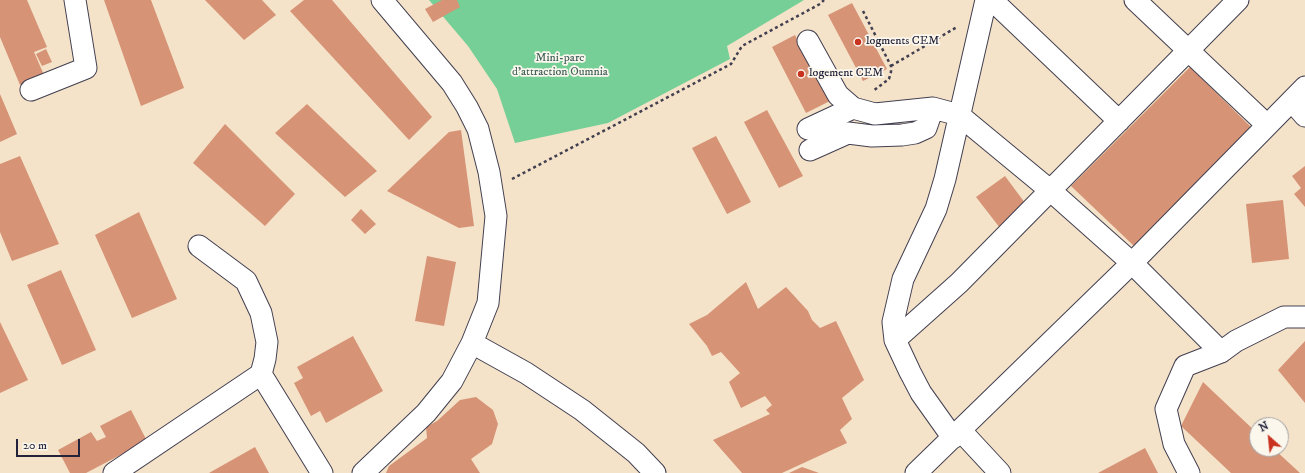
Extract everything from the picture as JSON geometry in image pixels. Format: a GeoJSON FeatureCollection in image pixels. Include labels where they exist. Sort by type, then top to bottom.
{"type":"FeatureCollection","features":[{"type":"Feature","properties":{"kind":"street"},"geometry":{"type":"LineString","coordinates":[[31,90],[86,68],[75,0]]}},
{"type":"Feature","properties":{"kind":"street"},"geometry":{"type":"LineString","coordinates":[[363,473],[426,412],[452,381],[472,343],[488,303],[496,216],[489,172],[478,129],[467,107],[452,83],[382,0]]}},
{"type":"Feature","properties":{"kind":"street"},"geometry":{"type":"LineString","coordinates":[[986,0],[945,180],[936,209],[903,279],[893,322],[895,340],[921,393],[957,434],[1000,473]]}},
{"type":"Feature","properties":{"kind":"street"},"geometry":{"type":"LineString","coordinates":[[992,0],[1119,121]]}},
{"type":"Feature","properties":{"kind":"street"},"geometry":{"type":"LineString","coordinates":[[1135,0],[1187,51],[1267,125]]}},
{"type":"Feature","properties":{"kind":"street"},"geometry":{"type":"LineString","coordinates":[[895,340],[958,283],[1238,0]]}},
{"type":"Feature","properties":{"kind":"street"},"geometry":{"type":"LineString","coordinates":[[808,41],[838,95],[853,108],[875,114],[933,108],[959,115],[1051,190],[1132,263],[1221,352]]}},
{"type":"Feature","properties":{"kind":"street"},"geometry":{"type":"LineString","coordinates":[[916,473],[1132,263],[1298,94],[1305,116]]}},
{"type":"Feature","properties":{"kind":"street"},"geometry":{"type":"LineString","coordinates":[[808,129],[853,108]]}},
{"type":"Feature","properties":{"kind":"street"},"geometry":{"type":"LineString","coordinates":[[810,150],[848,133],[872,136],[915,133],[926,128],[933,108]]}},
{"type":"Feature","properties":{"kind":"street"},"geometry":{"type":"LineString","coordinates":[[120,471],[261,374],[267,342],[261,314],[246,281],[199,246]]}},
{"type":"Feature","properties":{"kind":"street"},"geometry":{"type":"LineString","coordinates":[[1189,473],[1174,444],[1166,409],[1185,366],[1221,352],[1236,341],[1284,317],[1305,317]]}},
{"type":"Feature","properties":{"kind":"street"},"geometry":{"type":"LineString","coordinates":[[472,343],[526,373],[582,410],[630,448],[655,473]]}},
{"type":"Feature","properties":{"kind":"street"},"geometry":{"type":"LineString","coordinates":[[261,374],[322,473]]}},
{"type":"Feature","properties":{"kind":"path"},"geometry":{"type":"LineString","coordinates":[[492,189],[731,64],[742,46],[820,4],[824,0]]}},
{"type":"Feature","properties":{"kind":"path"},"geometry":{"type":"LineString","coordinates":[[853,108],[889,79],[892,72],[891,66],[862,11]]}},
{"type":"Feature","properties":{"kind":"path"},"geometry":{"type":"LineString","coordinates":[[891,66],[963,24]]}},
{"type":"Feature","properties":{"kind":"green space","name":"Mini-parc d’attraction Oumnia"},"geometry":{"type":"Polygon","coordinates":[[[429,0],[804,0],[727,46],[730,59],[608,123],[515,143],[497,89],[468,46],[429,0]]]}},
{"type":"Feature","properties":{"kind":"building"},"geometry":{"type":"Polygon","coordinates":[[[0,0],[27,0],[47,47],[34,52],[44,75],[20,85],[0,37],[0,0]]]}},
{"type":"Feature","properties":{"kind":"building"},"geometry":{"type":"Polygon","coordinates":[[[104,0],[151,0],[184,88],[141,106],[104,0]]]}},
{"type":"Feature","properties":{"kind":"building"},"geometry":{"type":"Polygon","coordinates":[[[205,0],[262,0],[276,15],[244,40],[205,0]]]}},
{"type":"Feature","properties":{"kind":"building"},"geometry":{"type":"Polygon","coordinates":[[[304,0],[332,0],[432,117],[409,140],[290,11],[304,0]]]}},
{"type":"Feature","properties":{"kind":"building"},"geometry":{"type":"Polygon","coordinates":[[[442,0],[457,0],[460,7],[433,22],[425,9],[442,0]]]}},
{"type":"Feature","properties":{"kind":"building","name":"logments CEM"},"geometry":{"type":"Polygon","coordinates":[[[852,3],[887,69],[863,81],[828,15],[852,3]]]}},
{"type":"Feature","properties":{"kind":"building","name":"logement CEM"},"geometry":{"type":"Polygon","coordinates":[[[795,35],[830,101],[806,113],[772,47],[795,35]]]}},
{"type":"Feature","properties":{"kind":"building"},"geometry":{"type":"Polygon","coordinates":[[[46,49],[52,62],[42,66],[36,54],[46,49]]]}},
{"type":"Feature","properties":{"kind":"building"},"geometry":{"type":"Polygon","coordinates":[[[1190,67],[1251,127],[1134,246],[1071,186],[1190,67]]]}},
{"type":"Feature","properties":{"kind":"building"},"geometry":{"type":"Polygon","coordinates":[[[0,94],[17,134],[0,142],[0,94]]]}},
{"type":"Feature","properties":{"kind":"building"},"geometry":{"type":"Polygon","coordinates":[[[307,104],[377,171],[345,197],[275,133],[307,104]]]}},
{"type":"Feature","properties":{"kind":"building"},"geometry":{"type":"Polygon","coordinates":[[[767,110],[803,176],[779,188],[744,122],[767,110]]]}},
{"type":"Feature","properties":{"kind":"building"},"geometry":{"type":"Polygon","coordinates":[[[225,124],[295,194],[265,226],[193,163],[225,124]]]}},
{"type":"Feature","properties":{"kind":"building"},"geometry":{"type":"Polygon","coordinates":[[[461,130],[474,226],[459,228],[387,191],[449,132],[461,130]]]}},
{"type":"Feature","properties":{"kind":"building"},"geometry":{"type":"Polygon","coordinates":[[[716,136],[751,202],[727,214],[692,148],[716,136]]]}},
{"type":"Feature","properties":{"kind":"building"},"geometry":{"type":"Polygon","coordinates":[[[20,156],[59,244],[12,261],[0,232],[0,164],[20,156]]]}},
{"type":"Feature","properties":{"kind":"building"},"geometry":{"type":"Polygon","coordinates":[[[1305,166],[1305,207],[1294,194],[1301,188],[1292,176],[1305,166]]]}},
{"type":"Feature","properties":{"kind":"building"},"geometry":{"type":"Polygon","coordinates":[[[1005,176],[1028,207],[1000,228],[976,197],[1005,176]]]}},
{"type":"Feature","properties":{"kind":"building"},"geometry":{"type":"Polygon","coordinates":[[[1283,200],[1289,259],[1252,263],[1246,204],[1283,200]]]}},
{"type":"Feature","properties":{"kind":"building"},"geometry":{"type":"Polygon","coordinates":[[[361,209],[376,224],[365,234],[351,220],[361,209]]]}},
{"type":"Feature","properties":{"kind":"building"},"geometry":{"type":"Polygon","coordinates":[[[139,212],[177,299],[132,318],[95,235],[139,212]]]}},
{"type":"Feature","properties":{"kind":"building"},"geometry":{"type":"Polygon","coordinates":[[[427,256],[456,262],[444,326],[415,321],[427,256]]]}},
{"type":"Feature","properties":{"kind":"building"},"geometry":{"type":"Polygon","coordinates":[[[61,270],[96,350],[62,365],[27,285],[61,270]]]}},
{"type":"Feature","properties":{"kind":"building"},"geometry":{"type":"Polygon","coordinates":[[[746,282],[758,309],[786,287],[808,311],[812,320],[820,328],[836,321],[864,380],[842,398],[852,419],[840,430],[847,443],[782,473],[742,473],[713,440],[770,414],[766,410],[772,405],[765,396],[741,408],[729,382],[740,373],[721,352],[712,356],[707,346],[689,324],[707,315],[746,282]]]}},
{"type":"Feature","properties":{"kind":"building"},"geometry":{"type":"Polygon","coordinates":[[[0,322],[28,380],[0,393],[0,322]]]}},
{"type":"Feature","properties":{"kind":"building"},"geometry":{"type":"Polygon","coordinates":[[[353,336],[383,391],[326,423],[320,411],[311,416],[294,383],[303,378],[297,367],[353,336]]]}},
{"type":"Feature","properties":{"kind":"building"},"geometry":{"type":"Polygon","coordinates":[[[1305,341],[1305,403],[1278,370],[1305,341]]]}},
{"type":"Feature","properties":{"kind":"building"},"geometry":{"type":"Polygon","coordinates":[[[1203,382],[1249,425],[1249,457],[1283,457],[1300,473],[1231,473],[1181,426],[1203,382]]]}},
{"type":"Feature","properties":{"kind":"building"},"geometry":{"type":"Polygon","coordinates":[[[476,397],[493,410],[498,424],[492,444],[471,459],[480,473],[386,473],[389,466],[427,438],[426,427],[437,421],[460,400],[476,397]]]}},
{"type":"Feature","properties":{"kind":"building"},"geometry":{"type":"Polygon","coordinates":[[[131,410],[147,441],[86,473],[70,473],[58,450],[91,432],[97,441],[106,437],[100,426],[131,410]]]}},
{"type":"Feature","properties":{"kind":"building"},"geometry":{"type":"Polygon","coordinates":[[[255,447],[269,473],[209,473],[255,447]]]}},
{"type":"Feature","properties":{"kind":"building"},"geometry":{"type":"Polygon","coordinates":[[[1145,448],[1158,473],[1098,473],[1145,448]]]}},
{"type":"Feature","properties":{"kind":"building"},"geometry":{"type":"Polygon","coordinates":[[[802,467],[819,473],[789,473],[802,467]]]}},
{"type":"Feature","properties":{"kind":"place","name":"logments CEM"},"geometry":{"type":"Point","coordinates":[858,42]}},
{"type":"Feature","properties":{"kind":"place","name":"logement CEM"},"geometry":{"type":"Point","coordinates":[801,74]}}]}
